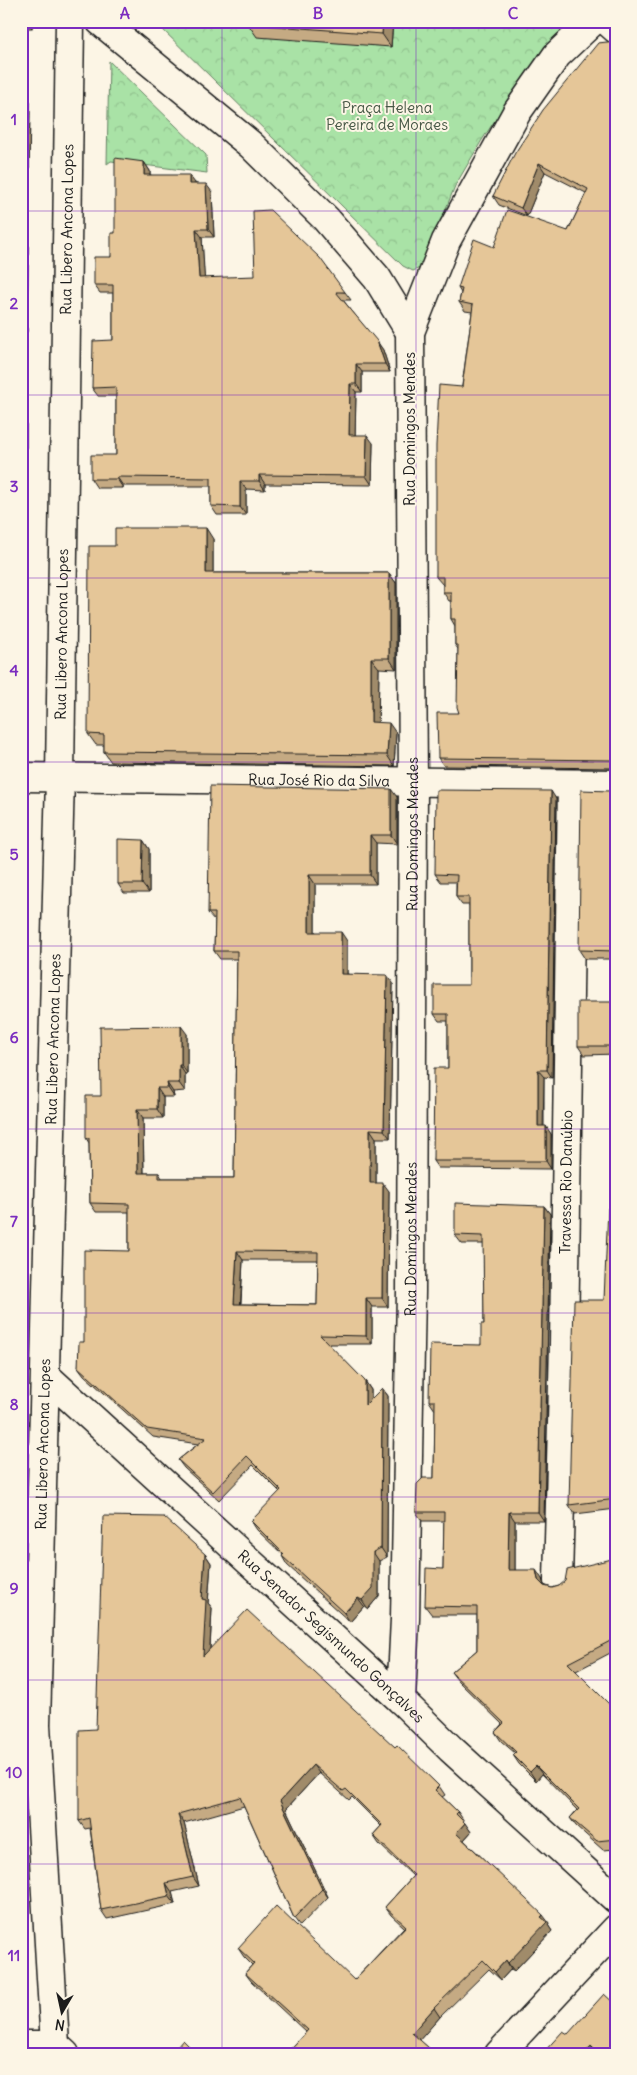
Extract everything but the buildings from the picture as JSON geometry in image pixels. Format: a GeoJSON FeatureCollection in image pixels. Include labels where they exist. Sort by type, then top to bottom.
{"type":"FeatureCollection","features":[{"type":"Feature","properties":{"kind":"street","name":"Rua Libero Ancona Lopes"},"geometry":{"type":"LineString","coordinates":[[60,2050],[28,1725],[46,1376],[60,777],[70,21]]}},
{"type":"Feature","properties":{"kind":"street"},"geometry":{"type":"LineString","coordinates":[[100,21],[251,145],[326,219],[377,278],[410,332]]}},
{"type":"Feature","properties":{"kind":"street","name":"Rua Domingos Mendes"},"geometry":{"type":"LineString","coordinates":[[401,1700],[405,1609],[411,1292],[413,782],[410,332],[446,241],[517,112],[557,55],[593,21]]}},
{"type":"Feature","properties":{"kind":"street"},"geometry":{"type":"LineString","coordinates":[[607,21],[616,29]]}},
{"type":"Feature","properties":{"kind":"street","name":"Rua José Rio da Silva"},"geometry":{"type":"LineString","coordinates":[[21,777],[616,784]]}},
{"type":"Feature","properties":{"kind":"street","name":"Travessa Rio Danúbio"},"geometry":{"type":"LineString","coordinates":[[558,1581],[564,1343],[572,784]]}},
{"type":"Feature","properties":{"kind":"street","name":"Rua Senador Segismundo Gonçalves"},"geometry":{"type":"LineString","coordinates":[[46,1376],[616,1899]]}},
{"type":"Feature","properties":{"kind":"street"},"geometry":{"type":"LineString","coordinates":[[499,2054],[616,1929]]}},
{"type":"Feature","properties":{"kind":"street"},"geometry":{"type":"LineString","coordinates":[[21,2045],[60,2050]]}},
{"type":"Feature","properties":{"kind":"green space","name":"Praça Helena Pereira de Moraes"},"geometry":{"type":"Polygon","coordinates":[[[154,21],[570,21],[529,69],[482,140],[455,186],[424,263],[420,268],[413,271],[403,266],[154,21]]]}},
{"type":"Feature","properties":{"kind":"green space"},"geometry":{"type":"Polygon","coordinates":[[[109,61],[206,155],[207,173],[111,161],[107,164],[109,61]]]}}]}
